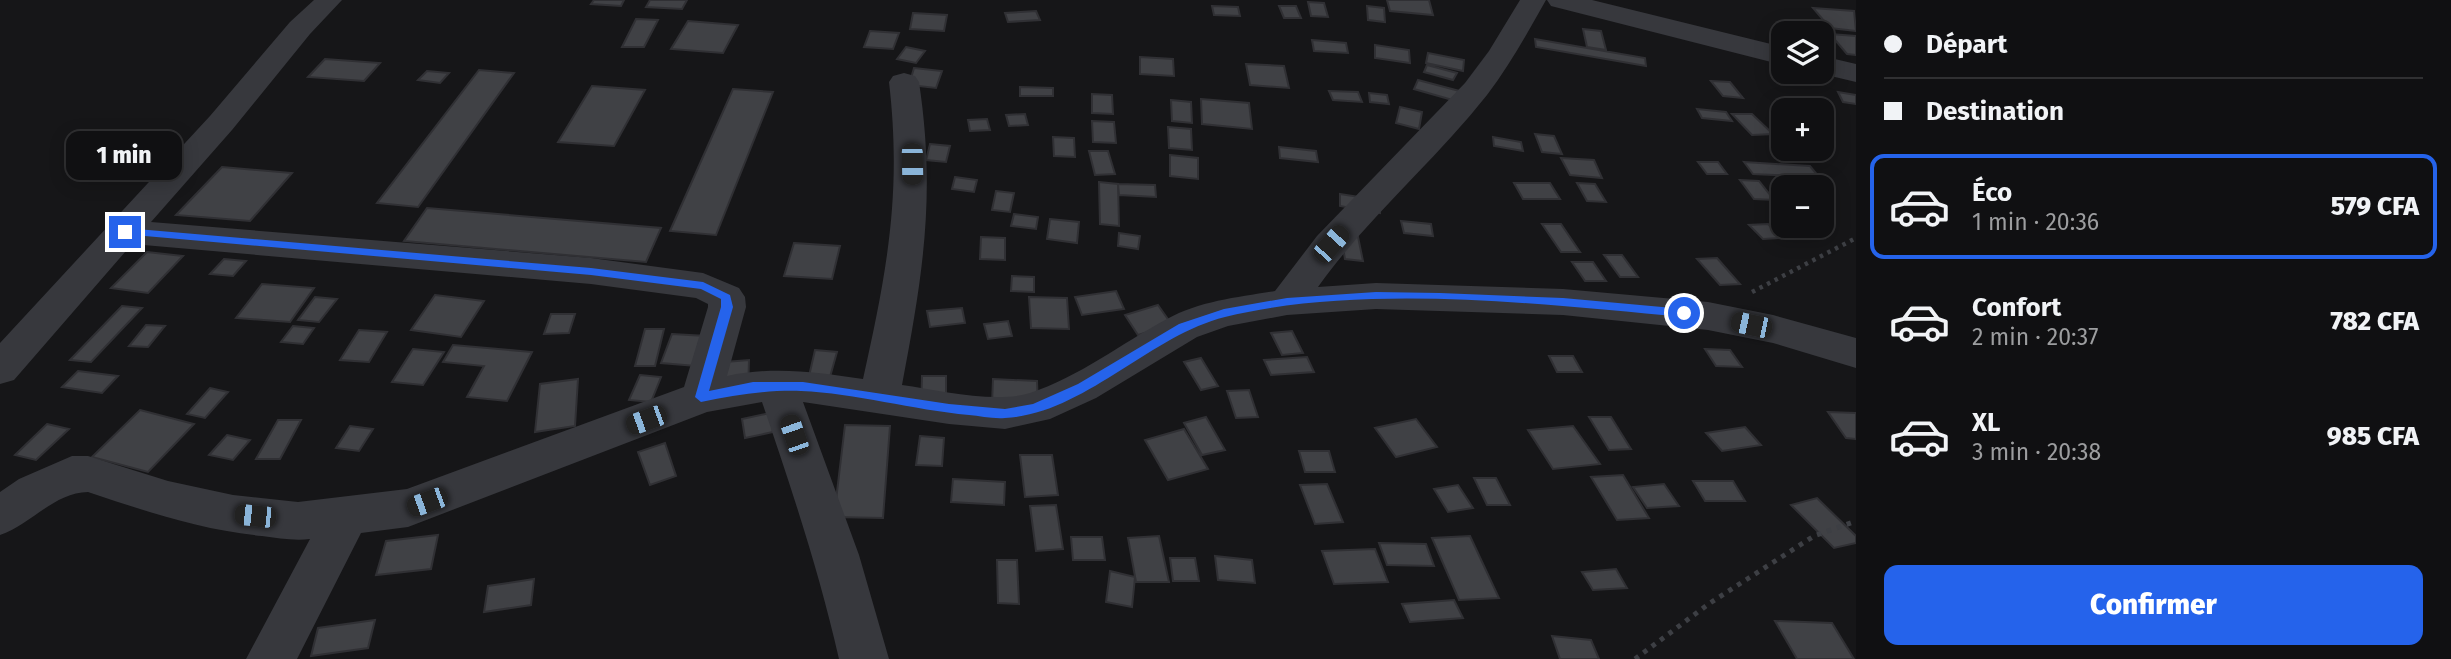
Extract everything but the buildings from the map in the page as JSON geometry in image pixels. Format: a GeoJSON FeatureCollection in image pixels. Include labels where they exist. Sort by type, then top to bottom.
{"type":"FeatureCollection","features":[{"type":"Feature","properties":{"kind":"street"},"geometry":{"type":"LineString","coordinates":[[0,369],[221,123],[300,27],[329,0]]}},
{"type":"Feature","properties":{"kind":"street"},"geometry":{"type":"LineString","coordinates":[[1287,302],[1339,234],[1476,89],[1533,0]]}},
{"type":"Feature","properties":{"kind":"street"},"geometry":{"type":"LineString","coordinates":[[1560,0],[1771,53]]}},
{"type":"Feature","properties":{"kind":"street"},"geometry":{"type":"LineString","coordinates":[[1834,68],[1856,73]]}},
{"type":"Feature","properties":{"kind":"street"},"geometry":{"type":"LineString","coordinates":[[879,398],[905,270],[911,220],[911,140],[904,82]]}},
{"type":"Feature","properties":{"kind":"street"},"geometry":{"type":"LineString","coordinates":[[125,232],[591,271],[703,286],[726,297],[727,307],[701,397]]}},
{"type":"Feature","properties":{"kind":"street"},"geometry":{"type":"LineString","coordinates":[[0,516],[53,482],[72,474],[89,474],[168,500],[233,514],[298,521],[408,508],[701,397],[753,387],[803,386],[1005,413],[1035,408],[1082,387],[1183,327],[1224,313],[1287,302],[1376,296],[1563,302],[1708,316],[1773,329],[1856,353]]}},
{"type":"Feature","properties":{"kind":"street"},"geometry":{"type":"LineString","coordinates":[[777,386],[829,533],[864,659]]}},
{"type":"Feature","properties":{"kind":"street"},"geometry":{"type":"LineString","coordinates":[[271,659],[346,517]]}},
{"type":"Feature","properties":{"kind":"path"},"geometry":{"type":"LineString","coordinates":[[1708,316],[1856,238]]}},
{"type":"Feature","properties":{"kind":"path"},"geometry":{"type":"LineString","coordinates":[[1635,659],[1710,603],[1814,536],[1856,521]]}},
{"type":"Feature","properties":{"kind":"route"},"geometry":{"type":"LineString","coordinates":[[125,232],[591,271],[703,286],[726,297],[727,307],[701,397],[753,387],[803,386],[949,408],[1005,413],[1035,408],[1082,387],[1183,327],[1224,313],[1287,302],[1376,296],[1440,297],[1563,302],[1684,313]]}}]}
